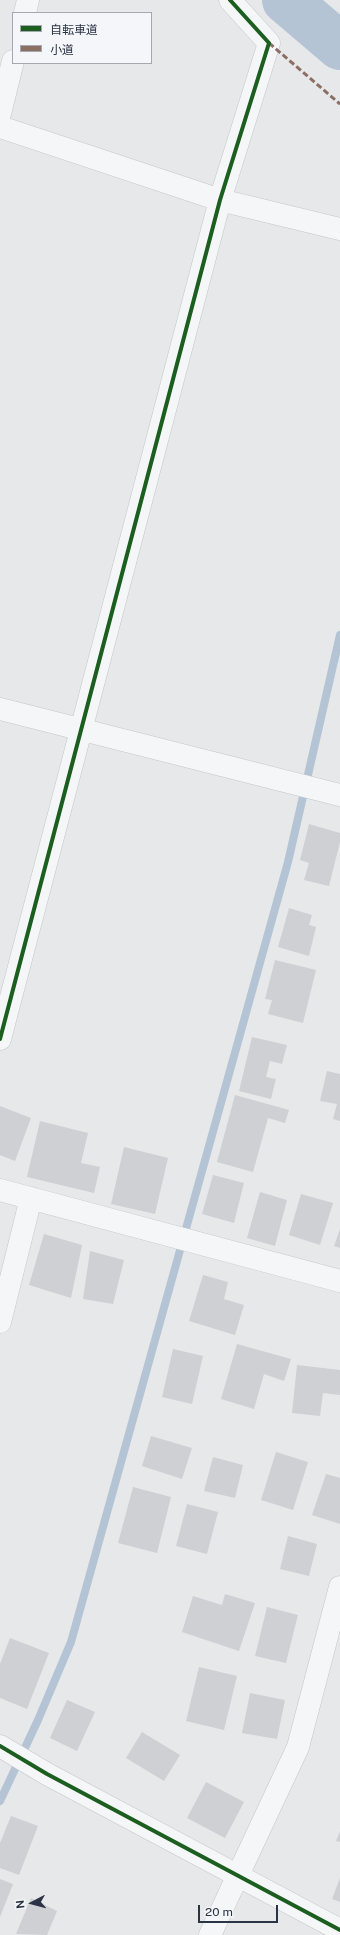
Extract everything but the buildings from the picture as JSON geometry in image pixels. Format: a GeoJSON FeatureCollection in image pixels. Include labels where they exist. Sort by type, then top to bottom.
{"type":"FeatureCollection","features":[{"type":"Feature","properties":{"kind":"street"},"geometry":{"type":"LineString","coordinates":[[25,12],[28,0]]}},
{"type":"Feature","properties":{"kind":"street"},"geometry":{"type":"LineString","coordinates":[[0,1038],[220,200],[268,43],[230,0]]}},
{"type":"Feature","properties":{"kind":"street"},"geometry":{"type":"LineString","coordinates":[[0,114],[12,64]]}},
{"type":"Feature","properties":{"kind":"street"},"geometry":{"type":"LineString","coordinates":[[0,127],[220,200],[340,229]]}},
{"type":"Feature","properties":{"kind":"street"},"geometry":{"type":"LineString","coordinates":[[0,709],[340,795]]}},
{"type":"Feature","properties":{"kind":"street"},"geometry":{"type":"LineString","coordinates":[[0,1190],[340,1281]]}},
{"type":"Feature","properties":{"kind":"street"},"geometry":{"type":"LineString","coordinates":[[0,1322],[31,1198]]}},
{"type":"Feature","properties":{"kind":"street"},"geometry":{"type":"LineString","coordinates":[[210,1935],[298,1748],[340,1587]]}},
{"type":"Feature","properties":{"kind":"street"},"geometry":{"type":"LineString","coordinates":[[3,1748],[47,1774],[340,1930]]}},
{"type":"Feature","properties":{"kind":"waterway"},"geometry":{"type":"LineString","coordinates":[[286,0],[340,46]]}},
{"type":"Feature","properties":{"kind":"waterway"},"geometry":{"type":"LineString","coordinates":[[0,1801],[38,1720],[71,1642],[288,862],[340,635]]}},
{"type":"Feature","properties":{"kind":"marked path"},"geometry":{"type":"LineString","coordinates":[[269,43],[340,104]]}},
{"type":"Feature","properties":{"kind":"cycle path"},"geometry":{"type":"LineString","coordinates":[[0,1039],[220,200],[269,43],[230,0]]}},
{"type":"Feature","properties":{"kind":"cycle path"},"geometry":{"type":"LineString","coordinates":[[0,1746],[47,1774],[340,1930]]}}]}
